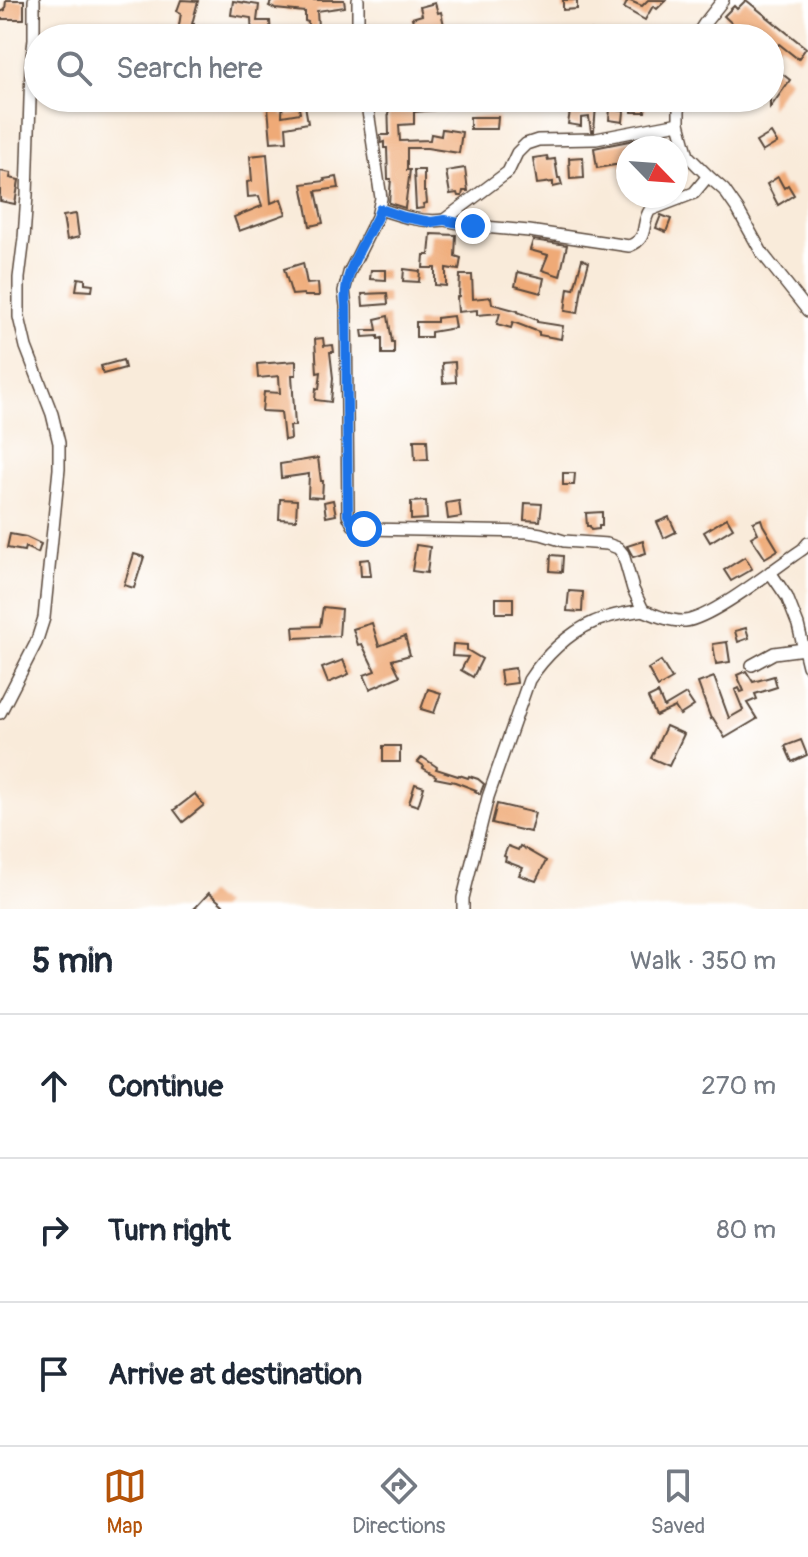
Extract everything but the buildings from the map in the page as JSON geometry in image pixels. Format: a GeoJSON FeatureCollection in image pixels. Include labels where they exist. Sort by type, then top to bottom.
{"type":"FeatureCollection","features":[{"type":"Feature","properties":{"kind":"street"},"geometry":{"type":"LineString","coordinates":[[34,0],[34,24]]}},
{"type":"Feature","properties":{"kind":"street"},"geometry":{"type":"LineString","coordinates":[[358,0],[358,24]]}},
{"type":"Feature","properties":{"kind":"street"},"geometry":{"type":"LineString","coordinates":[[704,24],[723,0]]}},
{"type":"Feature","properties":{"kind":"street"},"geometry":{"type":"LineString","coordinates":[[0,713],[36,643],[44,618],[59,469],[59,443],[52,414],[26,347],[19,317],[30,112]]}},
{"type":"Feature","properties":{"kind":"street"},"geometry":{"type":"LineString","coordinates":[[368,112],[380,209],[349,273],[344,291],[348,515],[353,525],[364,529],[528,532],[564,541],[607,544],[618,548],[623,554],[643,610]]}},
{"type":"Feature","properties":{"kind":"street"},"geometry":{"type":"LineString","coordinates":[[679,112],[688,156],[724,190],[762,253],[808,311]]}},
{"type":"Feature","properties":{"kind":"street"},"geometry":{"type":"LineString","coordinates":[[444,220],[508,172],[517,153],[526,144],[538,140],[596,139],[679,123]]}},
{"type":"Feature","properties":{"kind":"street"},"geometry":{"type":"LineString","coordinates":[[380,209],[431,222],[444,220],[629,246],[644,233],[650,210],[694,193],[708,176]]}},
{"type":"Feature","properties":{"kind":"street"},"geometry":{"type":"LineString","coordinates":[[463,909],[488,797],[529,680],[537,667],[573,635],[606,617],[643,610],[662,618],[685,621],[714,610],[808,543]]}},
{"type":"Feature","properties":{"kind":"street"},"geometry":{"type":"LineString","coordinates":[[770,572],[787,597],[808,666]]}},
{"type":"Feature","properties":{"kind":"street"},"geometry":{"type":"LineString","coordinates":[[752,665],[774,653],[804,649]]}},
{"type":"Feature","properties":{"kind":"route"},"geometry":{"type":"LineString","coordinates":[[364,529],[353,525],[348,515],[344,291],[349,273],[380,209],[431,222],[444,220],[473,226]]}}]}
